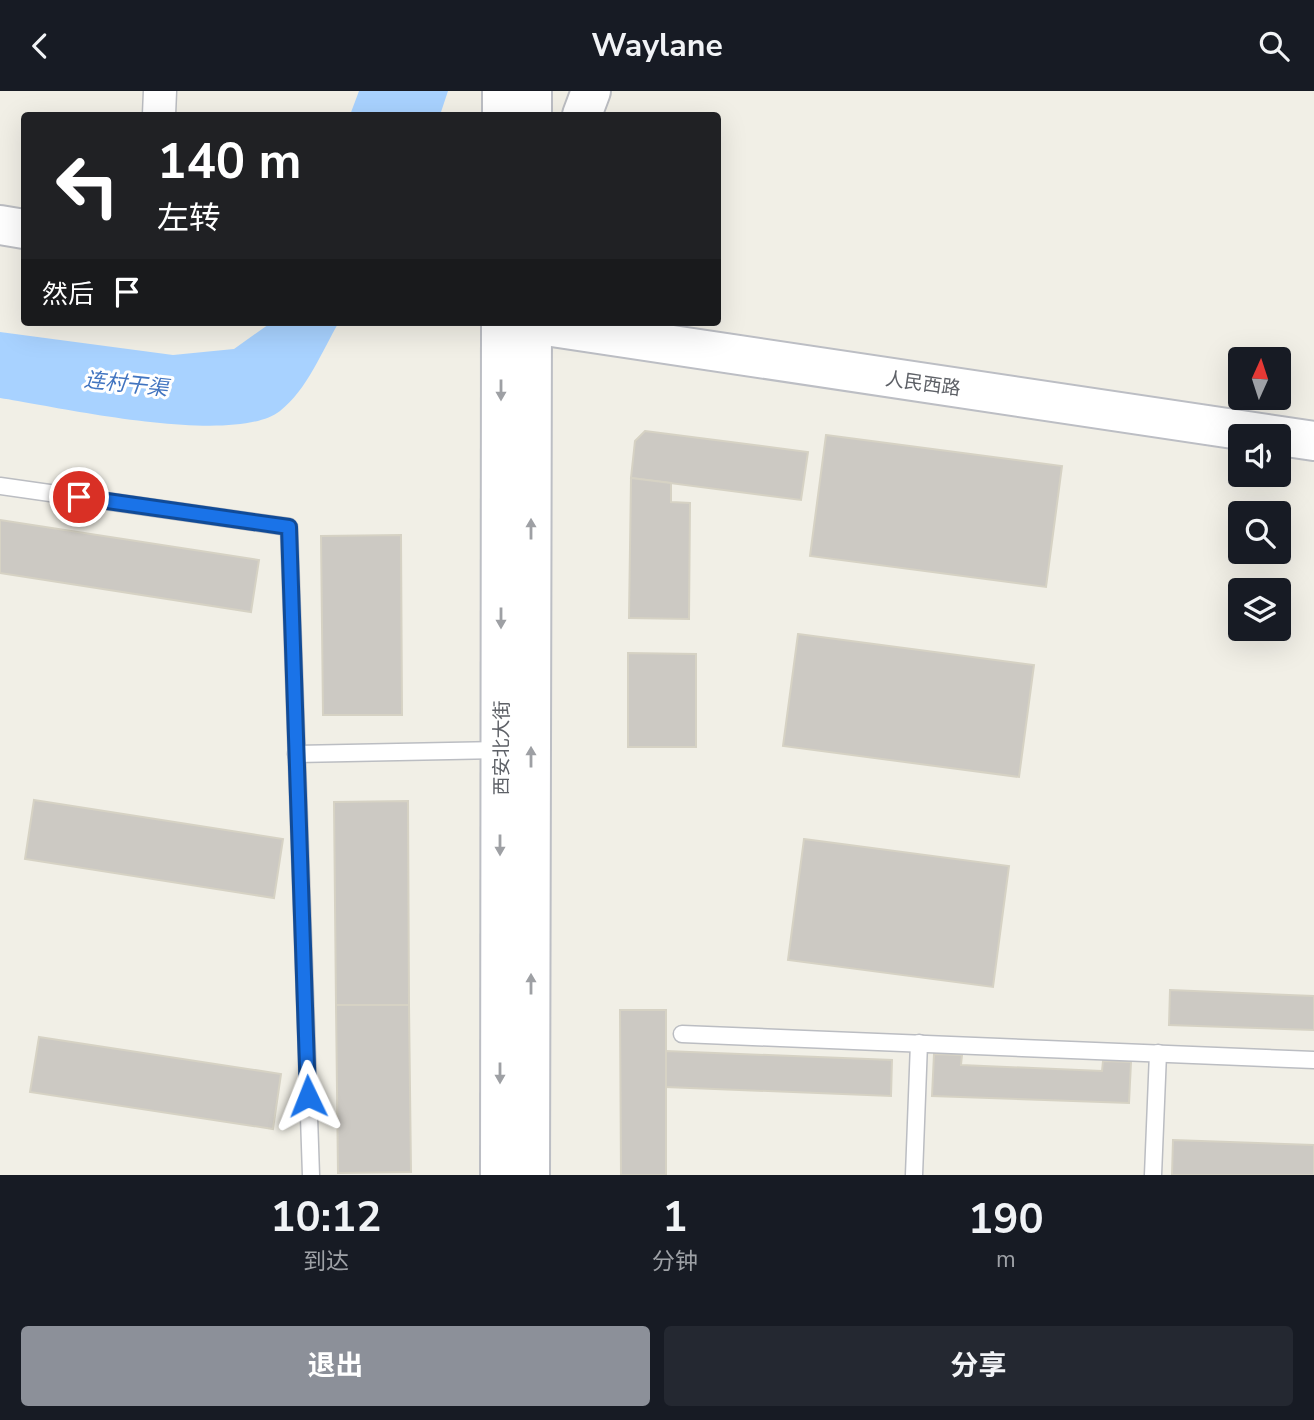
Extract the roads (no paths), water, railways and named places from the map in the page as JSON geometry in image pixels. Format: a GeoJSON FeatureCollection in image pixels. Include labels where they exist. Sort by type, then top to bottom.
{"type":"FeatureCollection","features":[{"type":"Feature","properties":{"kind":"main road"},"geometry":{"type":"LineString","coordinates":[[502,91],[502,112]]}},
{"type":"Feature","properties":{"kind":"main road"},"geometry":{"type":"LineString","coordinates":[[532,91],[532,112]]}},
{"type":"Feature","properties":{"kind":"main road"},"geometry":{"type":"LineString","coordinates":[[583,112],[591,91]]}},
{"type":"Feature","properties":{"kind":"main road"},"geometry":{"type":"LineString","coordinates":[[0,225],[21,228]]}},
{"type":"Feature","properties":{"kind":"main road","name":"西安北大街"},"geometry":{"type":"LineString","coordinates":[[500,1175],[501,750],[522,326]]}},
{"type":"Feature","properties":{"kind":"main road","name":"西安北大街"},"geometry":{"type":"LineString","coordinates":[[522,326],[530,1175]]}},
{"type":"Feature","properties":{"kind":"main road","name":"人民西路"},"geometry":{"type":"LineString","coordinates":[[542,326],[1314,441]]}},
{"type":"Feature","properties":{"kind":"street"},"geometry":{"type":"LineString","coordinates":[[159,112],[160,91]]}},
{"type":"Feature","properties":{"kind":"lane"},"geometry":{"type":"LineString","coordinates":[[0,486],[289,527],[311,1175]]}},
{"type":"Feature","properties":{"kind":"lane"},"geometry":{"type":"LineString","coordinates":[[296,754],[501,750]]}},
{"type":"Feature","properties":{"kind":"lane"},"geometry":{"type":"LineString","coordinates":[[682,1034],[1314,1060]]}},
{"type":"Feature","properties":{"kind":"lane"},"geometry":{"type":"LineString","coordinates":[[914,1175],[919,1043]]}},
{"type":"Feature","properties":{"kind":"lane"},"geometry":{"type":"LineString","coordinates":[[1153,1175],[1158,1053]]}},
{"type":"Feature","properties":{"kind":"water"},"geometry":{"type":"Polygon","coordinates":[[[359,91],[448,91],[441,112],[351,112],[359,91]]]}},
{"type":"Feature","properties":{"kind":"water","name":"连村干渠"},"geometry":{"type":"Polygon","coordinates":[[[266,326],[337,326],[313,369],[290,402],[280,411],[257,421],[225,425],[186,425],[102,416],[0,398],[0,332],[173,355],[234,349],[266,326]]]}}]}
